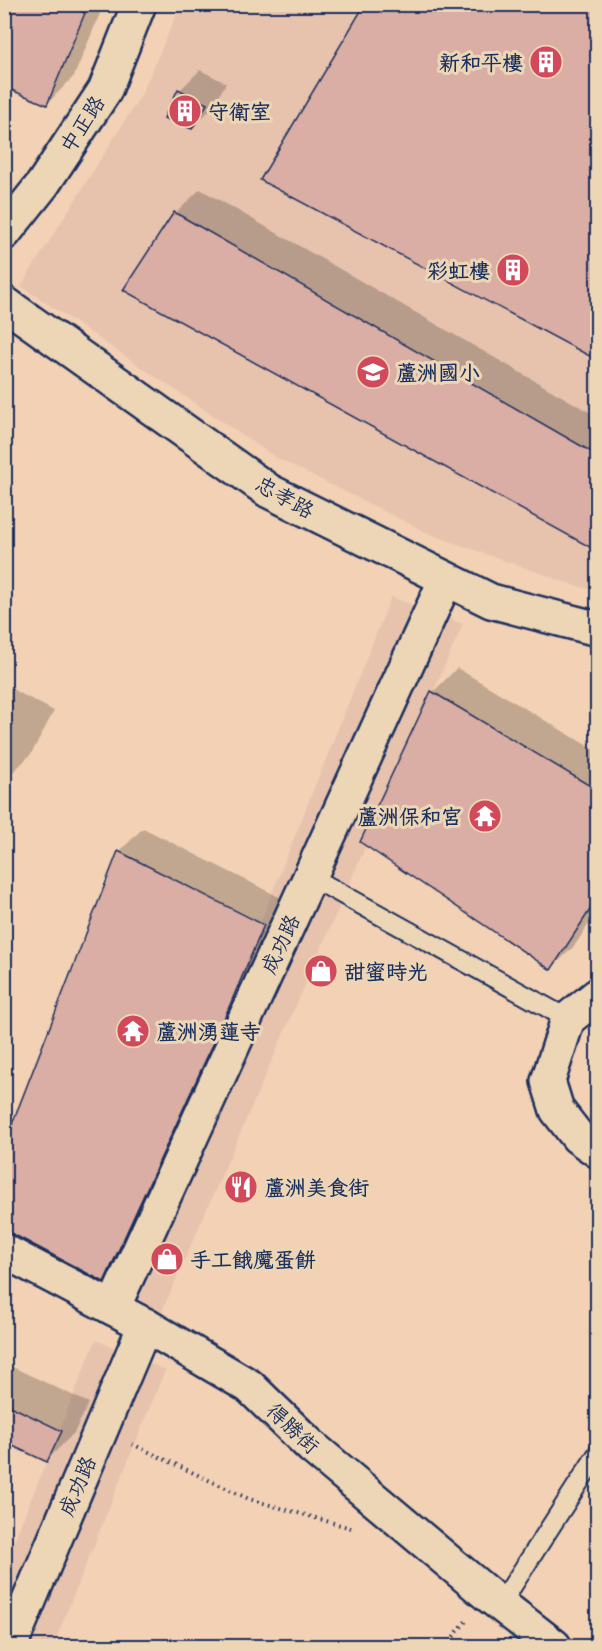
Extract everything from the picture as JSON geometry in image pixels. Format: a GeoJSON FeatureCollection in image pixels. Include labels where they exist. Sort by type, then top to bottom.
{"type":"FeatureCollection","features":[{"type":"Feature","properties":{"kind":"street","name":"中正路"},"geometry":{"type":"LineString","coordinates":[[4,232],[43,184],[105,90],[139,4]]}},
{"type":"Feature","properties":{"kind":"street","name":"忠孝路"},"geometry":{"type":"LineString","coordinates":[[4,303],[268,491],[491,601],[597,629]]}},
{"type":"Feature","properties":{"kind":"street","name":"成功路"},"geometry":{"type":"LineString","coordinates":[[113,1308],[446,579]]}},
{"type":"Feature","properties":{"kind":"street"},"geometry":{"type":"LineString","coordinates":[[597,995],[568,1018],[548,1081],[557,1110],[578,1137],[597,1151]]}},
{"type":"Feature","properties":{"kind":"street","name":"得勝街"},"geometry":{"type":"LineString","coordinates":[[4,1251],[145,1325],[249,1386],[312,1447],[500,1605],[554,1647]]}},
{"type":"Feature","properties":{"kind":"street","name":"成功路"},"geometry":{"type":"LineString","coordinates":[[9,1647],[145,1325]]}},
{"type":"Feature","properties":{"kind":"lane"},"geometry":{"type":"LineString","coordinates":[[310,877],[568,1018]]}},
{"type":"Feature","properties":{"kind":"lane"},"geometry":{"type":"LineString","coordinates":[[500,1605],[592,1474],[597,1454]]}},
{"type":"Feature","properties":{"kind":"path"},"geometry":{"type":"LineString","coordinates":[[101,1430],[249,1498],[352,1528]]}},
{"type":"Feature","properties":{"kind":"shaded area","name":"蘆洲國小"},"geometry":{"type":"Polygon","coordinates":[[[181,5],[597,5],[597,590],[576,586],[430,534],[275,457],[21,286],[141,95],[181,5]]]}},
{"type":"Feature","properties":{"kind":"shaded area"},"geometry":{"type":"Polygon","coordinates":[[[391,597],[463,624],[160,1316],[110,1296],[391,597]]]}},
{"type":"Feature","properties":{"kind":"shaded area"},"geometry":{"type":"Polygon","coordinates":[[[96,1340],[165,1370],[53,1646],[5,1646],[5,1563],[96,1340]]]}},
{"type":"Feature","properties":{"kind":"building"},"geometry":{"type":"Polygon","coordinates":[[[4,4],[65,4],[85,13],[47,105],[4,87],[4,4]]]}},
{"type":"Feature","properties":{"kind":"building","name":"彩虹樓"},"geometry":{"type":"Polygon","coordinates":[[[365,4],[597,4],[597,360],[260,180],[365,4]]]}},
{"type":"Feature","properties":{"kind":"building","name":"守衛室"},"geometry":{"type":"Polygon","coordinates":[[[178,89],[207,104],[192,129],[164,118],[178,89]]]}},
{"type":"Feature","properties":{"kind":"building"},"geometry":{"type":"Polygon","coordinates":[[[174,212],[597,455],[597,551],[123,290],[174,212]]]}},
{"type":"Feature","properties":{"kind":"building","name":"蘆洲保和宮"},"geometry":{"type":"Polygon","coordinates":[[[431,691],[597,790],[597,899],[551,970],[360,842],[431,691]]]}},
{"type":"Feature","properties":{"kind":"building","name":"蘆洲湧蓮寺"},"geometry":{"type":"Polygon","coordinates":[[[118,851],[264,925],[218,1033],[104,1282],[13,1234],[4,1232],[4,1145],[118,851]]]}},
{"type":"Feature","properties":{"kind":"building"},"geometry":{"type":"Polygon","coordinates":[[[4,1403],[62,1431],[47,1462],[4,1442],[4,1403]]]}},
{"type":"Feature","properties":{"kind":"place","name":"新和平樓"},"geometry":{"type":"Point","coordinates":[546,62]}},
{"type":"Feature","properties":{"kind":"place","name":"守衛室"},"geometry":{"type":"Point","coordinates":[185,111]}},
{"type":"Feature","properties":{"kind":"place","name":"彩虹樓"},"geometry":{"type":"Point","coordinates":[513,270]}},
{"type":"Feature","properties":{"kind":"place","name":"蘆洲國小"},"geometry":{"type":"Point","coordinates":[373,372]}},
{"type":"Feature","properties":{"kind":"place","name":"蘆洲保和宮"},"geometry":{"type":"Point","coordinates":[485,816]}},
{"type":"Feature","properties":{"kind":"place","name":"甜蜜時光"},"geometry":{"type":"Point","coordinates":[321,971]}},
{"type":"Feature","properties":{"kind":"place","name":"蘆洲湧蓮寺"},"geometry":{"type":"Point","coordinates":[133,1031]}},
{"type":"Feature","properties":{"kind":"place","name":"蘆洲美食街"},"geometry":{"type":"Point","coordinates":[241,1187]}},
{"type":"Feature","properties":{"kind":"place","name":"手工餓魔蛋餅"},"geometry":{"type":"Point","coordinates":[167,1259]}}]}
